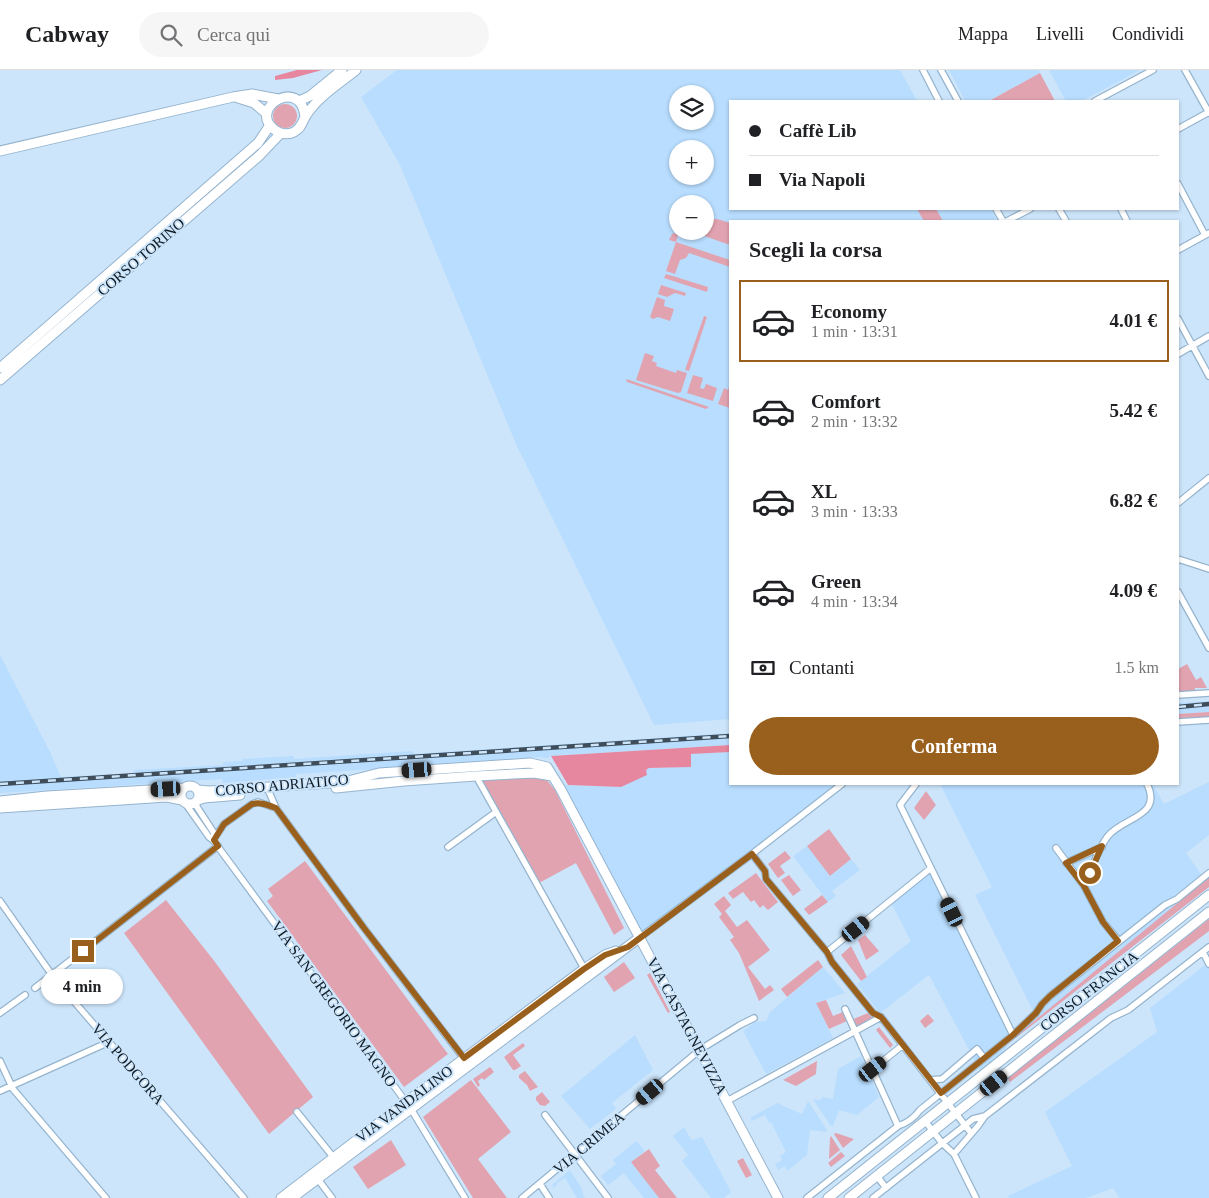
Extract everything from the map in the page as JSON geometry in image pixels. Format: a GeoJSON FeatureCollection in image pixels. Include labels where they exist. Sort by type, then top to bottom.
{"type":"FeatureCollection","features":[{"type":"Feature","properties":{"kind":"street"},"geometry":{"type":"LineString","coordinates":[[298,101],[310,96],[342,70]]}},
{"type":"Feature","properties":{"kind":"street","name":"CORSO TORINO"},"geometry":{"type":"LineString","coordinates":[[0,380],[260,155],[281,133],[289,134],[302,126],[305,117],[314,105],[356,70]]}},
{"type":"Feature","properties":{"kind":"street"},"geometry":{"type":"LineString","coordinates":[[923,70],[938,100]]}},
{"type":"Feature","properties":{"kind":"street"},"geometry":{"type":"LineString","coordinates":[[941,70],[957,100]]}},
{"type":"Feature","properties":{"kind":"street"},"geometry":{"type":"LineString","coordinates":[[1097,100],[1153,70]]}},
{"type":"Feature","properties":{"kind":"street"},"geometry":{"type":"LineString","coordinates":[[1179,128],[1209,112],[1185,70]]}},
{"type":"Feature","properties":{"kind":"street"},"geometry":{"type":"LineString","coordinates":[[0,151],[233,97],[252,94],[278,99]]}},
{"type":"Feature","properties":{"kind":"street"},"geometry":{"type":"LineString","coordinates":[[233,97],[254,103],[267,114],[270,125],[281,133]]}},
{"type":"Feature","properties":{"kind":"street"},"geometry":{"type":"LineString","coordinates":[[267,114],[270,106],[278,99],[285,97],[298,101],[303,107],[305,117]]}},
{"type":"Feature","properties":{"kind":"street","name":"CORSO TORINO"},"geometry":{"type":"LineString","coordinates":[[0,368],[258,143],[270,125]]}},
{"type":"Feature","properties":{"kind":"street"},"geometry":{"type":"LineString","coordinates":[[1179,186],[1207,234],[1179,249]]}},
{"type":"Feature","properties":{"kind":"street"},"geometry":{"type":"LineString","coordinates":[[1009,220],[1028,210]]}},
{"type":"Feature","properties":{"kind":"street"},"geometry":{"type":"LineString","coordinates":[[1179,320],[1209,376]]}},
{"type":"Feature","properties":{"kind":"street"},"geometry":{"type":"LineString","coordinates":[[1179,353],[1209,336]]}},
{"type":"Feature","properties":{"kind":"street"},"geometry":{"type":"LineString","coordinates":[[1179,502],[1209,478]]}},
{"type":"Feature","properties":{"kind":"street"},"geometry":{"type":"LineString","coordinates":[[1179,559],[1209,569]]}},
{"type":"Feature","properties":{"kind":"street"},"geometry":{"type":"LineString","coordinates":[[1179,594],[1209,648]]}},
{"type":"Feature","properties":{"kind":"street"},"geometry":{"type":"LineString","coordinates":[[1179,695],[1209,693]]}},
{"type":"Feature","properties":{"kind":"street"},"geometry":{"type":"LineString","coordinates":[[1179,722],[1209,720]]}},
{"type":"Feature","properties":{"kind":"street","name":"CORSO ADRIATICO"},"geometry":{"type":"LineString","coordinates":[[0,801],[191,786],[198,790],[209,791],[344,782],[379,773],[530,763],[547,767],[552,776]]}},
{"type":"Feature","properties":{"kind":"street","name":"CORSO ADRIATICO"},"geometry":{"type":"LineString","coordinates":[[0,808],[167,797],[190,804],[204,798],[269,792],[350,788],[367,784],[534,773],[552,776]]}},
{"type":"Feature","properties":{"kind":"street"},"geometry":{"type":"LineString","coordinates":[[476,776],[586,972]]}},
{"type":"Feature","properties":{"kind":"street","name":"VIA CASTAGNEVIZZA"},"geometry":{"type":"LineString","coordinates":[[552,776],[778,1198]]}},
{"type":"Feature","properties":{"kind":"street","name":"VIA VANDALINO"},"geometry":{"type":"LineString","coordinates":[[281,1198],[315,1176],[586,972],[628,947],[841,785]]}},
{"type":"Feature","properties":{"kind":"street"},"geometry":{"type":"LineString","coordinates":[[915,785],[900,805],[1013,1035]]}},
{"type":"Feature","properties":{"kind":"street"},"geometry":{"type":"LineString","coordinates":[[1084,886],[1106,838],[1114,830],[1146,810],[1149,806],[1151,795],[1147,785]]}},
{"type":"Feature","properties":{"kind":"street"},"geometry":{"type":"LineString","coordinates":[[183,802],[181,795],[184,788]]}},
{"type":"Feature","properties":{"kind":"street","name":"CORSO ADRIATICO"},"geometry":{"type":"LineString","coordinates":[[197,801],[198,790]]}},
{"type":"Feature","properties":{"kind":"street"},"geometry":{"type":"LineString","coordinates":[[269,792],[276,808],[466,1062]]}},
{"type":"Feature","properties":{"kind":"street","name":"VIA SAN GREGORIO MAGNO"},"geometry":{"type":"LineString","coordinates":[[197,801],[197,807],[214,833],[214,840]]}},
{"type":"Feature","properties":{"kind":"street","name":"VIA SAN GREGORIO MAGNO"},"geometry":{"type":"LineString","coordinates":[[183,802],[209,837],[214,840],[408,1105],[465,1198]]}},
{"type":"Feature","properties":{"kind":"street"},"geometry":{"type":"LineString","coordinates":[[214,840],[224,824],[252,804],[258,802],[276,808]]}},
{"type":"Feature","properties":{"kind":"street"},"geometry":{"type":"LineString","coordinates":[[448,847],[496,812]]}},
{"type":"Feature","properties":{"kind":"street"},"geometry":{"type":"LineString","coordinates":[[34,988],[218,846]]}},
{"type":"Feature","properties":{"kind":"street"},"geometry":{"type":"LineString","coordinates":[[1066,863],[1102,846]]}},
{"type":"Feature","properties":{"kind":"street"},"geometry":{"type":"LineString","coordinates":[[1056,848],[1084,886],[1103,922],[1118,941]]}},
{"type":"Feature","properties":{"kind":"street"},"geometry":{"type":"LineString","coordinates":[[752,854],[765,871],[766,879],[827,952],[832,962],[873,1013],[881,1017],[972,1133]]}},
{"type":"Feature","properties":{"kind":"street"},"geometry":{"type":"LineString","coordinates":[[827,952],[931,868]]}},
{"type":"Feature","properties":{"kind":"street"},"geometry":{"type":"LineString","coordinates":[[806,1198],[898,1126],[904,1124],[1013,1035],[1036,1013],[1050,996],[1118,941],[1165,905],[1177,899],[1209,873]]}},
{"type":"Feature","properties":{"kind":"street","name":"CORSO FRANCIA"},"geometry":{"type":"LineString","coordinates":[[828,1198],[1209,895]]}},
{"type":"Feature","properties":{"kind":"street","name":"VIA PODGORA"},"geometry":{"type":"LineString","coordinates":[[0,901],[52,975],[244,1198]]}},
{"type":"Feature","properties":{"kind":"street","name":"CORSO FRANCIA"},"geometry":{"type":"LineString","coordinates":[[849,1198],[1209,912]]}},
{"type":"Feature","properties":{"kind":"street"},"geometry":{"type":"LineString","coordinates":[[954,1154],[985,1116],[1109,1020],[1128,1010],[1209,947]]}},
{"type":"Feature","properties":{"kind":"street"},"geometry":{"type":"LineString","coordinates":[[1203,952],[1209,964]]}},
{"type":"Feature","properties":{"kind":"street"},"geometry":{"type":"LineString","coordinates":[[0,1013],[25,995]]}},
{"type":"Feature","properties":{"kind":"street"},"geometry":{"type":"LineString","coordinates":[[845,1010],[857,1030],[898,1126]]}},
{"type":"Feature","properties":{"kind":"street"},"geometry":{"type":"LineString","coordinates":[[727,1101],[881,1017]]}},
{"type":"Feature","properties":{"kind":"street","name":"VIA CRIMEA"},"geometry":{"type":"LineString","coordinates":[[522,1198],[700,1050],[754,1018]]}},
{"type":"Feature","properties":{"kind":"street"},"geometry":{"type":"LineString","coordinates":[[0,1091],[109,1042]]}},
{"type":"Feature","properties":{"kind":"street"},"geometry":{"type":"LineString","coordinates":[[873,1069],[903,1045]]}},
{"type":"Feature","properties":{"kind":"street"},"geometry":{"type":"LineString","coordinates":[[930,1080],[942,1079],[978,1049],[984,1058]]}},
{"type":"Feature","properties":{"kind":"street"},"geometry":{"type":"LineString","coordinates":[[0,1061],[11,1086],[106,1198]]}},
{"type":"Feature","properties":{"kind":"street","name":"VIA VANDALINO"},"geometry":{"type":"LineString","coordinates":[[292,1198],[334,1158],[408,1105]]}},
{"type":"Feature","properties":{"kind":"street"},"geometry":{"type":"LineString","coordinates":[[297,1112],[334,1158]]}},
{"type":"Feature","properties":{"kind":"street"},"geometry":{"type":"LineString","coordinates":[[545,1115],[608,1198]]}},
{"type":"Feature","properties":{"kind":"street"},"geometry":{"type":"LineString","coordinates":[[873,1198],[975,1117],[985,1116]]}},
{"type":"Feature","properties":{"kind":"street"},"geometry":{"type":"LineString","coordinates":[[925,1121],[954,1154],[976,1198]]}},
{"type":"Feature","properties":{"kind":"street"},"geometry":{"type":"LineString","coordinates":[[315,1176],[332,1198]]}},
{"type":"Feature","properties":{"kind":"street"},"geometry":{"type":"LineString","coordinates":[[877,1176],[886,1188]]}},
{"type":"Feature","properties":{"kind":"street"},"geometry":{"type":"LineString","coordinates":[[540,1184],[549,1198]]}},
{"type":"Feature","properties":{"kind":"shaded area"},"geometry":{"type":"Polygon","coordinates":[[[297,70],[322,70],[293,78],[275,80],[275,76],[297,70]]]}},
{"type":"Feature","properties":{"kind":"shaded area"},"geometry":{"type":"Polygon","coordinates":[[[397,70],[900,70],[916,100],[729,100],[729,210],[992,210],[996,220],[729,220],[729,719],[654,725],[516,444],[400,165],[361,97],[397,70]]]}},
{"type":"Feature","properties":{"kind":"shaded area"},"geometry":{"type":"Polygon","coordinates":[[[949,70],[1039,70],[1040,73],[990,100],[964,100],[949,70]]]}},
{"type":"Feature","properties":{"kind":"shaded area"},"geometry":{"type":"Polygon","coordinates":[[[1049,70],[1140,70],[1084,100],[1065,100],[1049,70]]]}},
{"type":"Feature","properties":{"kind":"shaded area"},"geometry":{"type":"Polygon","coordinates":[[[1040,73],[1054,100],[991,100],[1040,73]]]}},
{"type":"Feature","properties":{"kind":"shaded area"},"geometry":{"type":"Polygon","coordinates":[[[285,104],[294,107],[297,116],[294,125],[285,128],[276,125],[273,116],[276,107],[285,104]]]}},
{"type":"Feature","properties":{"kind":"shaded area"},"geometry":{"type":"Polygon","coordinates":[[[918,210],[937,210],[942,220],[923,220],[918,210]]]}},
{"type":"Feature","properties":{"kind":"shaded area"},"geometry":{"type":"Polygon","coordinates":[[[714,219],[729,223],[729,245],[714,239],[714,219]]]}},
{"type":"Feature","properties":{"kind":"shaded area"},"geometry":{"type":"Polygon","coordinates":[[[676,242],[729,260],[729,267],[689,253],[686,258],[680,260],[675,274],[666,271],[676,242]]]}},
{"type":"Feature","properties":{"kind":"shaded area"},"geometry":{"type":"Polygon","coordinates":[[[666,274],[708,287],[707,292],[664,278],[666,274]]]}},
{"type":"Feature","properties":{"kind":"shaded area"},"geometry":{"type":"Polygon","coordinates":[[[661,285],[686,293],[685,296],[675,293],[667,297],[658,294],[661,285]]]}},
{"type":"Feature","properties":{"kind":"shaded area"},"geometry":{"type":"Polygon","coordinates":[[[657,297],[665,300],[664,306],[674,309],[670,321],[658,317],[653,319],[650,317],[657,297]]]}},
{"type":"Feature","properties":{"kind":"shaded area"},"geometry":{"type":"Polygon","coordinates":[[[704,316],[707,317],[689,371],[685,370],[704,316]]]}},
{"type":"Feature","properties":{"kind":"shaded area"},"geometry":{"type":"Polygon","coordinates":[[[645,353],[654,356],[652,361],[657,363],[656,366],[676,373],[677,370],[687,373],[681,392],[678,393],[636,380],[645,353]]]}},
{"type":"Feature","properties":{"kind":"shaded area"},"geometry":{"type":"Polygon","coordinates":[[[693,375],[703,378],[700,388],[704,389],[706,384],[717,388],[713,401],[687,393],[693,375]]]}},
{"type":"Feature","properties":{"kind":"shaded area"},"geometry":{"type":"Polygon","coordinates":[[[626,379],[709,407],[706,409],[627,382],[626,379]]]}},
{"type":"Feature","properties":{"kind":"shaded area"},"geometry":{"type":"Polygon","coordinates":[[[729,386],[729,408],[718,404],[724,388],[728,390],[729,386]]]}},
{"type":"Feature","properties":{"kind":"shaded area"},"geometry":{"type":"Polygon","coordinates":[[[0,655],[61,777],[133,773],[134,770],[223,765],[223,762],[242,761],[242,759],[294,756],[294,759],[412,751],[414,754],[729,733],[729,745],[549,756],[549,758],[414,765],[408,767],[296,774],[296,777],[223,783],[222,779],[0,793],[0,655]]]}},
{"type":"Feature","properties":{"kind":"shaded area"},"geometry":{"type":"Polygon","coordinates":[[[1187,664],[1196,680],[1201,677],[1207,688],[1195,688],[1195,691],[1179,692],[1179,668],[1187,664]]]}},
{"type":"Feature","properties":{"kind":"shaded area"},"geometry":{"type":"Polygon","coordinates":[[[1209,701],[1209,712],[1179,714],[1179,703],[1209,701]]]}},
{"type":"Feature","properties":{"kind":"shaded area"},"geometry":{"type":"Polygon","coordinates":[[[1209,712],[1209,717],[1179,718],[1179,714],[1209,712]]]}},
{"type":"Feature","properties":{"kind":"shaded area"},"geometry":{"type":"Polygon","coordinates":[[[729,745],[729,752],[691,754],[691,767],[649,768],[646,770],[647,775],[621,787],[568,785],[551,756],[729,745]]]}},
{"type":"Feature","properties":{"kind":"shaded area"},"geometry":{"type":"Polygon","coordinates":[[[729,752],[729,785],[838,785],[639,936],[563,785],[621,787],[649,768],[691,767],[691,754],[729,752]]]}},
{"type":"Feature","properties":{"kind":"shaded area"},"geometry":{"type":"Polygon","coordinates":[[[539,776],[546,779],[555,790],[624,928],[614,935],[576,863],[539,883],[481,780],[539,776]]]}},
{"type":"Feature","properties":{"kind":"shaded area"},"geometry":{"type":"Polygon","coordinates":[[[1209,782],[1209,835],[1186,853],[1201,874],[1203,883],[1037,1019],[975,895],[992,887],[941,785],[1154,785],[1164,804],[1209,782]]]}},
{"type":"Feature","properties":{"kind":"shaded area"},"geometry":{"type":"Polygon","coordinates":[[[926,791],[936,805],[924,820],[914,808],[926,791]]]}},
{"type":"Feature","properties":{"kind":"shaded area"},"geometry":{"type":"Polygon","coordinates":[[[829,829],[851,859],[830,876],[807,846],[829,829]]]}},
{"type":"Feature","properties":{"kind":"shaded area"},"geometry":{"type":"Polygon","coordinates":[[[807,846],[830,876],[851,859],[860,870],[832,891],[836,896],[828,902],[793,856],[807,846]]]}},
{"type":"Feature","properties":{"kind":"shaded area"},"geometry":{"type":"Polygon","coordinates":[[[785,851],[791,858],[780,866],[785,873],[778,878],[768,864],[785,851]]]}},
{"type":"Feature","properties":{"kind":"shaded area"},"geometry":{"type":"Polygon","coordinates":[[[305,861],[448,1054],[404,1087],[267,901],[273,896],[268,889],[305,861]]]}},
{"type":"Feature","properties":{"kind":"shaded area"},"geometry":{"type":"Polygon","coordinates":[[[931,871],[933,880],[1013,1038],[1005,1046],[1007,1046],[998,1061],[982,1074],[929,975],[880,1013],[857,984],[911,941],[891,903],[931,871]]]}},
{"type":"Feature","properties":{"kind":"shaded area"},"geometry":{"type":"Polygon","coordinates":[[[756,873],[778,902],[768,910],[763,905],[760,908],[754,900],[751,902],[743,892],[733,899],[728,893],[756,873]]]}},
{"type":"Feature","properties":{"kind":"shaded area"},"geometry":{"type":"Polygon","coordinates":[[[789,875],[801,890],[793,896],[781,880],[789,875]]]}},
{"type":"Feature","properties":{"kind":"shaded area"},"geometry":{"type":"Polygon","coordinates":[[[1209,877],[1209,887],[1004,1047],[1016,1036],[1209,877]]]}},
{"type":"Feature","properties":{"kind":"shaded area"},"geometry":{"type":"Polygon","coordinates":[[[822,895],[828,902],[809,915],[804,909],[822,895]]]}},
{"type":"Feature","properties":{"kind":"shaded area"},"geometry":{"type":"Polygon","coordinates":[[[724,896],[731,905],[725,911],[737,927],[747,920],[770,950],[748,967],[765,989],[770,985],[774,990],[759,1001],[739,953],[730,940],[734,937],[719,917],[722,914],[714,904],[724,896]]]}},
{"type":"Feature","properties":{"kind":"shaded area"},"geometry":{"type":"Polygon","coordinates":[[[166,900],[215,962],[313,1097],[269,1134],[124,933],[166,900]]]}},
{"type":"Feature","properties":{"kind":"shaded area"},"geometry":{"type":"Polygon","coordinates":[[[1209,919],[1209,931],[1010,1082],[1008,1078],[1209,919]]]}},
{"type":"Feature","properties":{"kind":"shaded area"},"geometry":{"type":"Polygon","coordinates":[[[865,935],[879,951],[866,960],[858,940],[865,935]]]}},
{"type":"Feature","properties":{"kind":"shaded area"},"geometry":{"type":"Polygon","coordinates":[[[851,946],[867,977],[861,981],[841,955],[851,946]]]}},
{"type":"Feature","properties":{"kind":"shaded area"},"geometry":{"type":"Polygon","coordinates":[[[818,960],[823,967],[787,997],[781,989],[818,960]]]}},
{"type":"Feature","properties":{"kind":"shaded area"},"geometry":{"type":"Polygon","coordinates":[[[624,962],[635,978],[614,992],[604,977],[624,962]]]}},
{"type":"Feature","properties":{"kind":"shaded area"},"geometry":{"type":"Polygon","coordinates":[[[1209,962],[1209,1198],[1120,1198],[1113,1188],[1086,1198],[1009,1198],[1008,1196],[1072,1166],[1045,1112],[1157,1032],[1150,1008],[1209,962]]]}},
{"type":"Feature","properties":{"kind":"shaded area"},"geometry":{"type":"Polygon","coordinates":[[[823,967],[845,993],[816,1003],[833,1038],[766,1074],[743,1031],[755,1022],[766,1021],[770,1012],[823,967]]]}},
{"type":"Feature","properties":{"kind":"shaded area"},"geometry":{"type":"Polygon","coordinates":[[[650,973],[670,1012],[668,1013],[647,975],[650,973]]]}},
{"type":"Feature","properties":{"kind":"shaded area"},"geometry":{"type":"Polygon","coordinates":[[[826,1000],[833,1016],[843,1012],[847,1021],[829,1029],[816,1003],[826,1000]]]}},
{"type":"Feature","properties":{"kind":"shaded area"},"geometry":{"type":"Polygon","coordinates":[[[868,1013],[873,1019],[855,1029],[851,1020],[868,1013]]]}},
{"type":"Feature","properties":{"kind":"shaded area"},"geometry":{"type":"Polygon","coordinates":[[[928,1014],[934,1021],[925,1028],[920,1021],[928,1014]]]}},
{"type":"Feature","properties":{"kind":"shaded area"},"geometry":{"type":"Polygon","coordinates":[[[879,1027],[893,1045],[890,1048],[876,1030],[879,1027]]]}},
{"type":"Feature","properties":{"kind":"shaded area"},"geometry":{"type":"Polygon","coordinates":[[[635,1035],[653,1070],[612,1103],[616,1109],[590,1129],[561,1096],[635,1035]]]}},
{"type":"Feature","properties":{"kind":"shaded area"},"geometry":{"type":"Polygon","coordinates":[[[523,1043],[525,1046],[513,1055],[521,1066],[513,1070],[504,1057],[523,1043]]]}},
{"type":"Feature","properties":{"kind":"shaded area"},"geometry":{"type":"Polygon","coordinates":[[[861,1056],[879,1097],[857,1115],[839,1110],[833,1126],[830,1125],[813,1099],[821,1100],[822,1097],[833,1099],[838,1069],[861,1056]]]}},
{"type":"Feature","properties":{"kind":"shaded area"},"geometry":{"type":"Polygon","coordinates":[[[817,1061],[816,1074],[796,1086],[783,1080],[817,1061]]]}},
{"type":"Feature","properties":{"kind":"shaded area"},"geometry":{"type":"Polygon","coordinates":[[[490,1067],[494,1072],[484,1080],[482,1078],[478,1081],[480,1085],[478,1087],[473,1079],[490,1067]]]}},
{"type":"Feature","properties":{"kind":"shaded area"},"geometry":{"type":"Polygon","coordinates":[[[525,1071],[538,1087],[530,1091],[527,1085],[519,1078],[519,1075],[525,1071]]]}},
{"type":"Feature","properties":{"kind":"shaded area"},"geometry":{"type":"Polygon","coordinates":[[[471,1080],[511,1132],[478,1159],[507,1198],[473,1198],[423,1117],[471,1080]]]}},
{"type":"Feature","properties":{"kind":"shaded area"},"geometry":{"type":"Polygon","coordinates":[[[542,1092],[550,1102],[545,1106],[540,1105],[536,1100],[536,1097],[542,1092]]]}},
{"type":"Feature","properties":{"kind":"shaded area"},"geometry":{"type":"Polygon","coordinates":[[[808,1101],[827,1130],[826,1132],[810,1130],[807,1155],[787,1171],[785,1166],[778,1170],[775,1164],[782,1160],[780,1156],[786,1152],[771,1122],[769,1123],[765,1115],[752,1121],[750,1118],[777,1103],[802,1114],[808,1101]]]}},
{"type":"Feature","properties":{"kind":"shaded area"},"geometry":{"type":"Polygon","coordinates":[[[684,1127],[691,1140],[702,1137],[731,1192],[724,1198],[711,1198],[682,1161],[688,1155],[673,1136],[684,1127]]]}},
{"type":"Feature","properties":{"kind":"shaded area"},"geometry":{"type":"Polygon","coordinates":[[[834,1134],[854,1139],[843,1148],[834,1134]]]}},
{"type":"Feature","properties":{"kind":"shaded area"},"geometry":{"type":"Polygon","coordinates":[[[831,1136],[840,1150],[829,1159],[830,1138],[831,1136]]]}},
{"type":"Feature","properties":{"kind":"shaded area"},"geometry":{"type":"Polygon","coordinates":[[[391,1140],[406,1165],[368,1189],[353,1167],[391,1140]]]}},
{"type":"Feature","properties":{"kind":"shaded area"},"geometry":{"type":"Polygon","coordinates":[[[636,1141],[645,1151],[631,1162],[659,1198],[644,1198],[624,1173],[608,1185],[601,1176],[616,1164],[613,1160],[636,1141]]]}},
{"type":"Feature","properties":{"kind":"shaded area"},"geometry":{"type":"Polygon","coordinates":[[[649,1149],[660,1166],[655,1170],[677,1198],[659,1198],[631,1162],[649,1149]]]}},
{"type":"Feature","properties":{"kind":"shaded area"},"geometry":{"type":"Polygon","coordinates":[[[841,1152],[845,1156],[831,1167],[828,1163],[841,1152]]]}},
{"type":"Feature","properties":{"kind":"shaded area"},"geometry":{"type":"Polygon","coordinates":[[[743,1158],[752,1175],[746,1178],[737,1161],[743,1158]]]}},
{"type":"Feature","properties":{"kind":"shaded area"},"geometry":{"type":"Polygon","coordinates":[[[570,1170],[582,1189],[585,1198],[577,1198],[565,1178],[553,1188],[552,1185],[570,1170]]]}},
{"type":"Feature","properties":{"kind":"railway"},"geometry":{"type":"LineString","coordinates":[[1179,707],[1209,704]]}},
{"type":"Feature","properties":{"kind":"railway"},"geometry":{"type":"LineString","coordinates":[[0,784],[729,736]]}},
{"type":"Feature","properties":{"kind":"route"},"geometry":{"type":"LineString","coordinates":[[83,951],[218,846],[214,840],[224,824],[252,804],[258,802],[269,805],[276,808],[364,928],[464,1058],[584,969],[605,955],[628,947],[752,854],[765,871],[766,879],[827,952],[832,962],[873,1013],[881,1017],[941,1093],[1013,1035],[1036,1013],[1050,996],[1118,941],[1103,922],[1084,886],[1066,863],[1102,846],[1090,873]]}}]}
